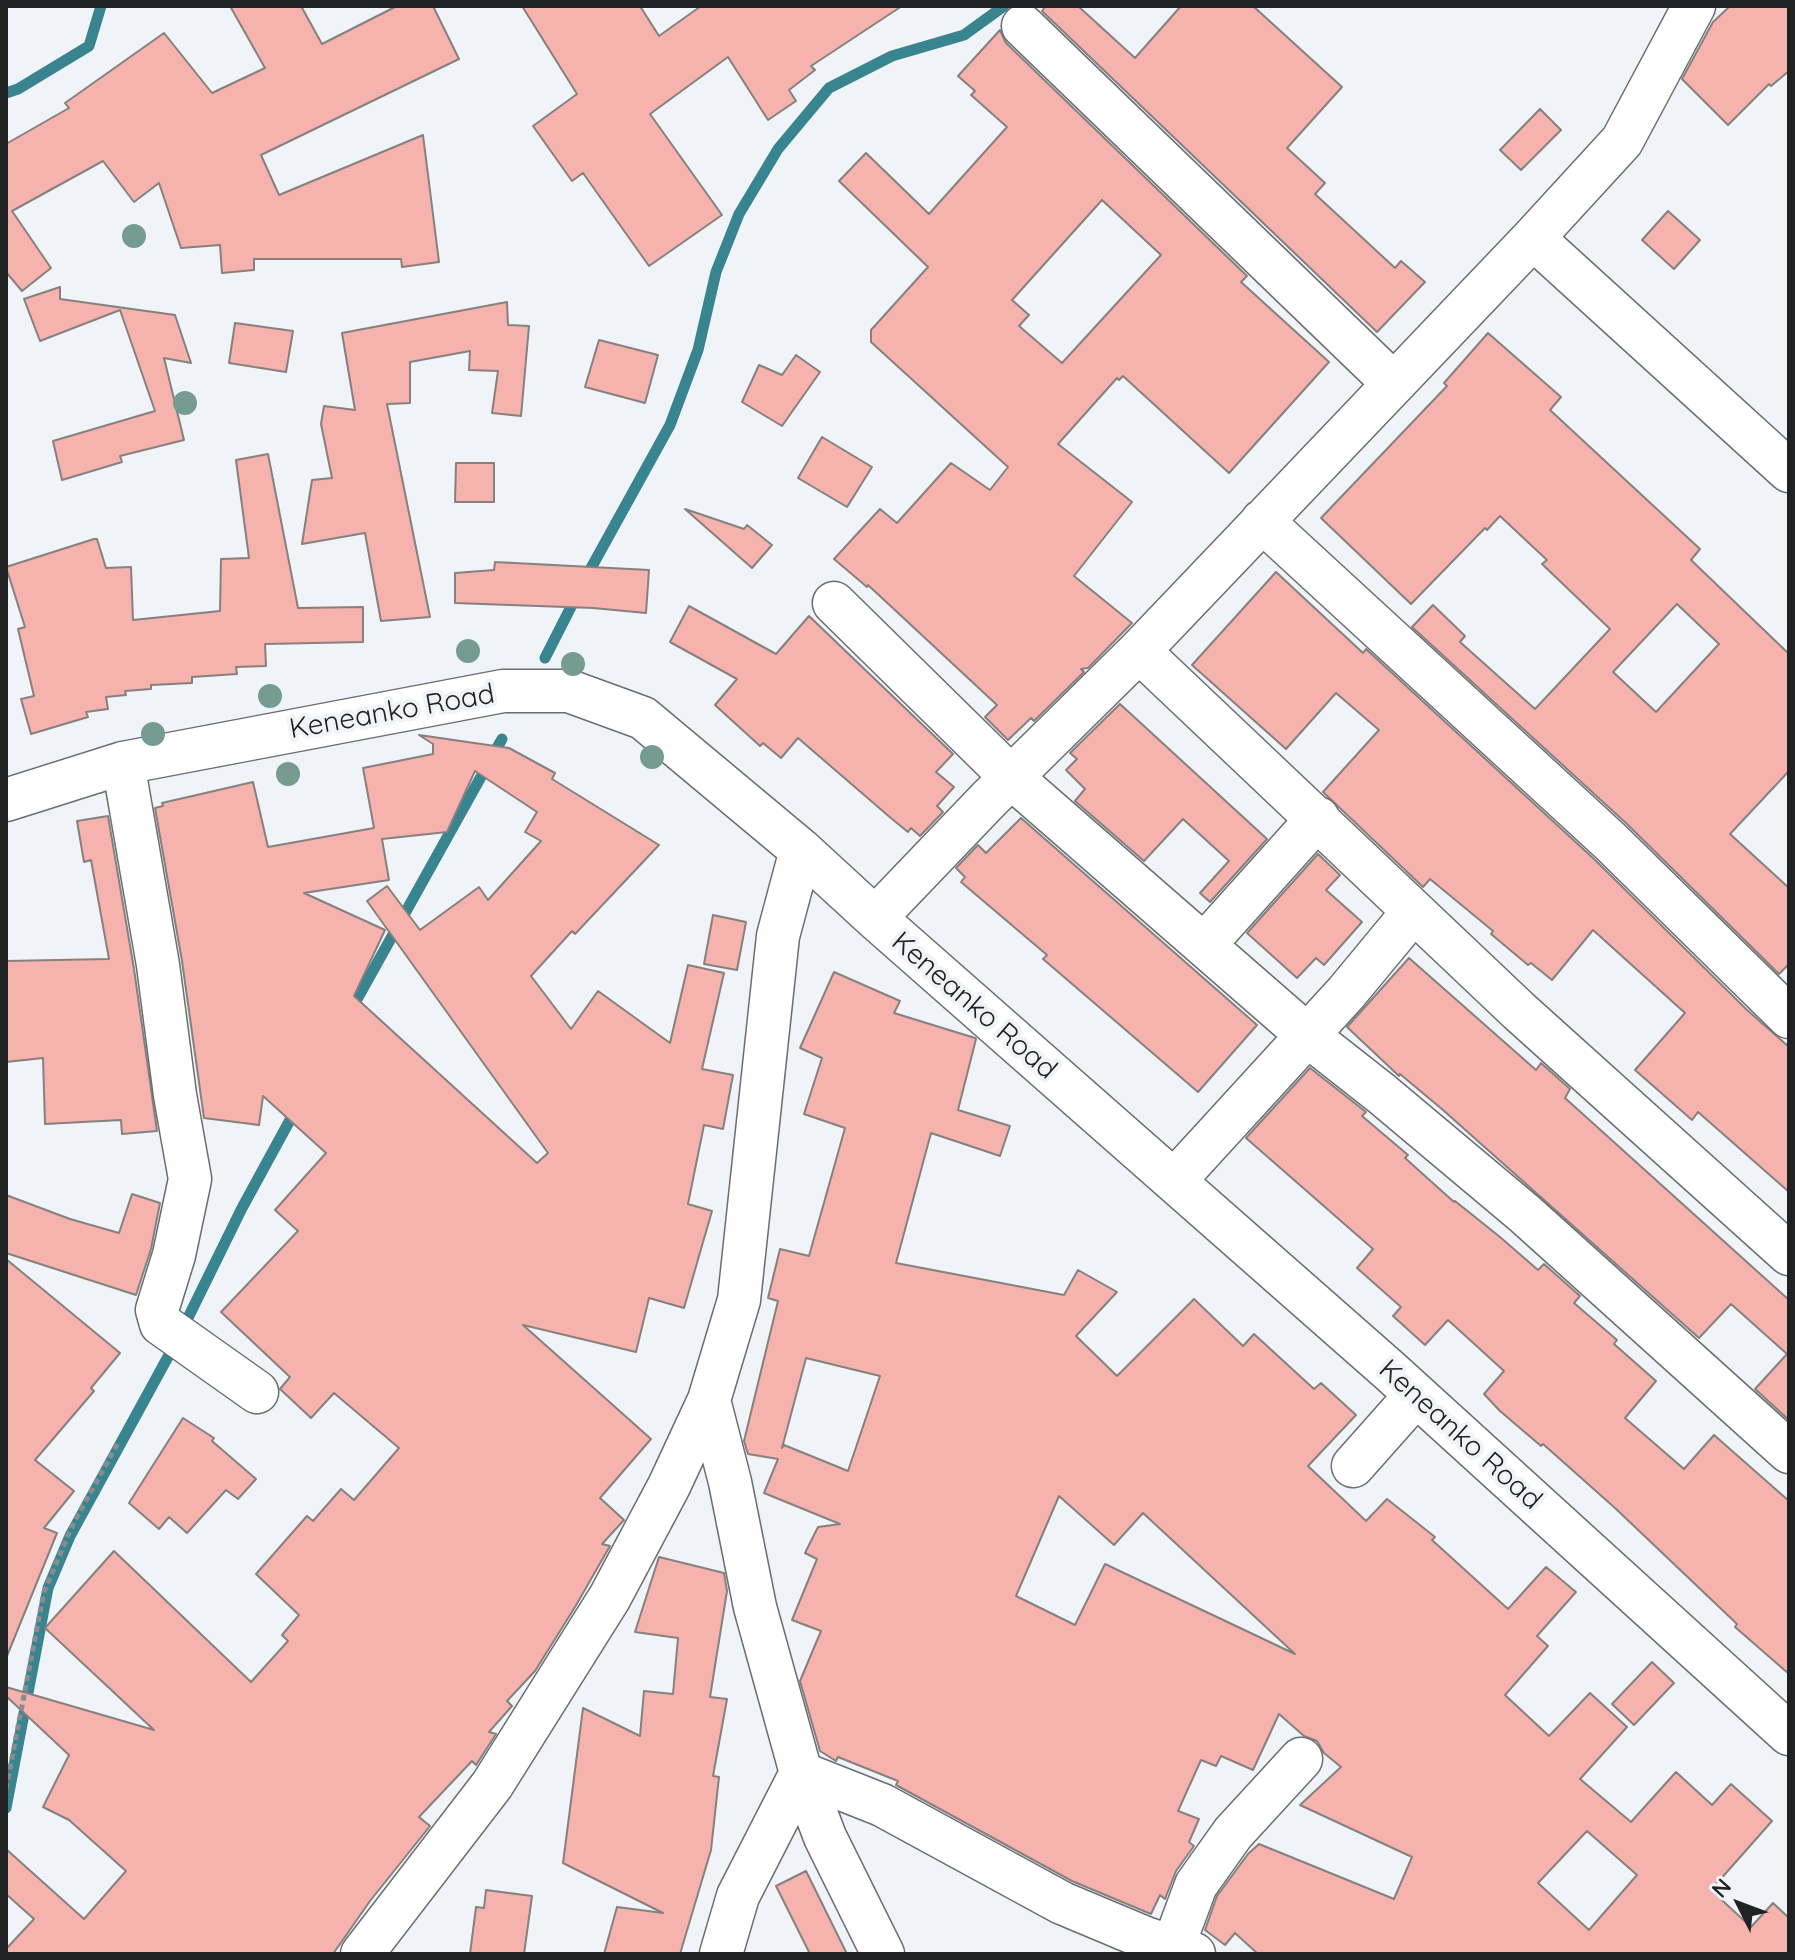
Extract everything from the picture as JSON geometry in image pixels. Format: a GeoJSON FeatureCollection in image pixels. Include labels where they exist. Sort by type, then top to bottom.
{"type":"FeatureCollection","features":[{"type":"Feature","properties":{"kind":"street"},"geometry":{"type":"LineString","coordinates":[[875,918],[1011,777],[1139,651],[1622,141],[1694,6]]}},
{"type":"Feature","properties":{"kind":"street"},"geometry":{"type":"LineString","coordinates":[[1023,26],[1394,384]]}},
{"type":"Feature","properties":{"kind":"street"},"geometry":{"type":"LineString","coordinates":[[1533,238],[1789,471]]}},
{"type":"Feature","properties":{"kind":"street"},"geometry":{"type":"LineString","coordinates":[[1262,521],[1611,842],[1789,1017]]}},
{"type":"Feature","properties":{"kind":"street"},"geometry":{"type":"LineString","coordinates":[[834,603],[1011,777],[1307,1035],[1525,1214],[1789,1452]]}},
{"type":"Feature","properties":{"kind":"street"},"geometry":{"type":"LineString","coordinates":[[1139,651],[1318,818],[1413,912],[1789,1254]]}},
{"type":"Feature","properties":{"kind":"street","name":"Keneanko Road"},"geometry":{"type":"LineString","coordinates":[[6,800],[123,763],[503,691],[569,691],[643,718],[801,850],[1416,1395],[1789,1734]]}},
{"type":"Feature","properties":{"kind":"street"},"geometry":{"type":"LineString","coordinates":[[123,763],[158,965],[175,1095],[190,1179],[174,1255],[157,1310],[175,1334],[257,1392]]}},
{"type":"Feature","properties":{"kind":"street"},"geometry":{"type":"LineString","coordinates":[[1204,945],[1318,818]]}},
{"type":"Feature","properties":{"kind":"street"},"geometry":{"type":"LineString","coordinates":[[362,1954],[492,1785],[610,1597],[669,1486],[709,1400],[739,1300],[778,936],[801,850]]}},
{"type":"Feature","properties":{"kind":"street"},"geometry":{"type":"LineString","coordinates":[[1174,1181],[1346,993],[1413,912]]}},
{"type":"Feature","properties":{"kind":"street"},"geometry":{"type":"LineString","coordinates":[[1353,1466],[1416,1395]]}},
{"type":"Feature","properties":{"kind":"street"},"geometry":{"type":"LineString","coordinates":[[709,1400],[730,1482],[755,1607],[801,1773],[825,1837],[883,1954]]}},
{"type":"Feature","properties":{"kind":"street"},"geometry":{"type":"LineString","coordinates":[[801,1773],[882,1805],[1062,1903],[1184,1950],[1196,1885],[1233,1833],[1301,1759]]}},
{"type":"Feature","properties":{"kind":"street"},"geometry":{"type":"LineString","coordinates":[[721,1954],[738,1896],[801,1773]]}},
{"type":"Feature","properties":{"kind":"path"},"geometry":{"type":"LineString","coordinates":[[6,1789],[44,1592],[73,1524],[118,1443]]}},
{"type":"Feature","properties":{"kind":"building"},"geometry":{"type":"Polygon","coordinates":[[[230,6],[301,6],[322,44],[397,6],[433,6],[459,59],[261,155],[279,195],[423,135],[439,262],[402,267],[401,259],[254,259],[254,270],[222,273],[220,245],[181,248],[159,183],[134,202],[103,161],[12,211],[51,268],[22,291],[6,272],[6,144],[69,108],[65,103],[164,33],[212,93],[265,68],[230,6]]]}},
{"type":"Feature","properties":{"kind":"building"},"geometry":{"type":"Polygon","coordinates":[[[522,6],[640,6],[659,36],[701,6],[902,6],[811,66],[815,70],[789,90],[796,101],[768,120],[728,57],[650,114],[722,215],[649,266],[583,173],[572,181],[533,126],[577,94],[522,6]]]}},
{"type":"Feature","properties":{"kind":"building"},"geometry":{"type":"Polygon","coordinates":[[[1046,6],[1078,6],[1135,58],[1181,6],[1253,6],[1342,87],[1287,148],[1325,183],[1315,194],[1395,268],[1401,261],[1425,282],[1377,332],[1042,11],[1046,6]]]}},
{"type":"Feature","properties":{"kind":"building"},"geometry":{"type":"Polygon","coordinates":[[[1730,6],[1789,6],[1789,71],[1771,86],[1769,84],[1728,125],[1682,79],[1713,22],[1730,6]]]}},
{"type":"Feature","properties":{"kind":"building"},"geometry":{"type":"Polygon","coordinates":[[[1000,30],[1006,43],[1247,276],[1241,282],[1329,362],[1229,473],[1123,376],[1119,380],[1117,378],[1058,444],[1132,502],[1074,576],[1132,623],[1088,668],[1081,669],[1084,672],[1034,721],[1031,718],[1008,740],[985,717],[997,705],[868,585],[834,559],[880,509],[897,523],[951,463],[990,490],[1008,467],[871,342],[871,330],[928,267],[839,181],[866,153],[929,214],[1007,127],[971,95],[975,91],[958,76],[1000,30]],[[1102,200],[1012,300],[1029,315],[1019,326],[1062,363],[1161,255],[1102,200]]]}},
{"type":"Feature","properties":{"kind":"building"},"geometry":{"type":"Polygon","coordinates":[[[1540,109],[1561,130],[1521,170],[1500,150],[1540,109]]]}},
{"type":"Feature","properties":{"kind":"building"},"geometry":{"type":"Polygon","coordinates":[[[1668,211],[1700,240],[1674,269],[1642,240],[1668,211]]]}},
{"type":"Feature","properties":{"kind":"building"},"geometry":{"type":"Polygon","coordinates":[[[60,287],[60,299],[175,315],[191,363],[164,358],[184,440],[120,456],[122,462],[62,480],[53,441],[155,411],[120,310],[40,341],[24,299],[60,287]]]}},
{"type":"Feature","properties":{"kind":"building"},"geometry":{"type":"Polygon","coordinates":[[[507,302],[508,325],[529,326],[521,416],[492,413],[498,371],[469,370],[470,351],[410,362],[410,403],[387,404],[430,617],[381,621],[365,533],[302,544],[312,480],[332,478],[321,424],[324,406],[355,410],[342,333],[507,302]]]}},
{"type":"Feature","properties":{"kind":"building"},"geometry":{"type":"Polygon","coordinates":[[[235,323],[293,331],[286,372],[229,363],[235,323]]]}},
{"type":"Feature","properties":{"kind":"building"},"geometry":{"type":"Polygon","coordinates":[[[1488,333],[1561,397],[1550,410],[1700,549],[1691,560],[1789,654],[1789,771],[1730,834],[1789,888],[1789,964],[1779,974],[1627,824],[1412,627],[1433,605],[1465,636],[1460,642],[1535,709],[1610,629],[1542,564],[1547,560],[1500,516],[1411,604],[1321,518],[1447,386],[1444,383],[1488,333]],[[1677,604],[1613,672],[1656,712],[1719,644],[1677,604]]]}},
{"type":"Feature","properties":{"kind":"building"},"geometry":{"type":"Polygon","coordinates":[[[599,340],[658,355],[645,403],[585,387],[599,340]]]}},
{"type":"Feature","properties":{"kind":"building"},"geometry":{"type":"Polygon","coordinates":[[[796,355],[820,372],[782,426],[742,402],[759,365],[782,375],[796,355]]]}},
{"type":"Feature","properties":{"kind":"building"},"geometry":{"type":"Polygon","coordinates":[[[822,437],[872,467],[847,507],[798,478],[822,437]]]}},
{"type":"Feature","properties":{"kind":"building"},"geometry":{"type":"Polygon","coordinates":[[[268,454],[298,608],[363,607],[363,642],[265,644],[266,666],[236,667],[237,674],[192,677],[192,683],[151,685],[151,689],[125,691],[126,695],[106,697],[108,709],[86,712],[88,717],[31,734],[21,699],[34,696],[18,629],[25,627],[6,567],[97,539],[106,568],[131,567],[133,620],[220,611],[221,559],[249,558],[236,460],[268,454]]]}},
{"type":"Feature","properties":{"kind":"building"},"geometry":{"type":"Polygon","coordinates":[[[456,463],[494,463],[494,502],[455,502],[456,463]]]}},
{"type":"Feature","properties":{"kind":"building"},"geometry":{"type":"Polygon","coordinates":[[[685,509],[744,529],[747,525],[772,545],[752,568],[685,509]]]}},
{"type":"Feature","properties":{"kind":"building"},"geometry":{"type":"Polygon","coordinates":[[[495,562],[649,570],[646,613],[455,603],[455,573],[494,570],[495,562]]]}},
{"type":"Feature","properties":{"kind":"building"},"geometry":{"type":"Polygon","coordinates":[[[1276,572],[1363,653],[1366,649],[1594,859],[1746,1009],[1789,1047],[1789,1192],[1698,1112],[1692,1120],[1635,1070],[1685,1013],[1593,930],[1552,980],[1531,963],[1528,965],[1491,934],[1493,931],[1430,879],[1423,887],[1323,792],[1379,730],[1336,693],[1286,749],[1192,665],[1276,572]]]}},
{"type":"Feature","properties":{"kind":"building"},"geometry":{"type":"Polygon","coordinates":[[[689,606],[776,654],[809,616],[953,754],[936,772],[954,787],[937,806],[943,812],[920,836],[911,828],[908,832],[798,738],[781,758],[763,743],[760,746],[715,705],[737,679],[670,642],[689,606]]]}},
{"type":"Feature","properties":{"kind":"building"},"geometry":{"type":"Polygon","coordinates":[[[1120,704],[1267,839],[1210,902],[1200,893],[1229,861],[1183,819],[1144,861],[1075,801],[1085,789],[1066,770],[1077,759],[1070,753],[1120,704]]]}},
{"type":"Feature","properties":{"kind":"building"},"geometry":{"type":"Polygon","coordinates":[[[419,735],[509,748],[555,773],[552,779],[659,845],[531,976],[571,1029],[598,991],[670,1043],[688,965],[724,973],[702,1069],[733,1075],[723,1129],[704,1125],[688,1204],[712,1211],[684,1308],[649,1298],[636,1352],[523,1325],[651,1439],[600,1498],[624,1520],[602,1544],[610,1546],[535,1671],[507,1701],[512,1706],[489,1732],[496,1734],[476,1765],[472,1761],[419,1817],[430,1826],[370,1901],[333,1954],[6,1954],[6,1949],[34,1919],[6,1894],[6,1849],[84,1919],[126,1871],[69,1820],[43,1807],[69,1755],[6,1696],[6,1687],[154,1730],[45,1628],[114,1551],[251,1682],[288,1641],[282,1635],[299,1615],[256,1574],[307,1516],[313,1521],[341,1489],[354,1500],[399,1448],[334,1393],[311,1418],[280,1389],[290,1377],[221,1312],[298,1231],[275,1210],[326,1153],[263,1096],[259,1125],[204,1118],[182,961],[155,808],[163,806],[162,803],[253,782],[268,847],[374,828],[363,768],[433,754],[433,744],[419,735]],[[475,771],[447,832],[382,839],[389,880],[304,893],[385,930],[354,996],[537,1163],[548,1153],[367,901],[387,886],[420,930],[479,887],[488,900],[541,841],[525,832],[537,812],[475,771]]]}},
{"type":"Feature","properties":{"kind":"building"},"geometry":{"type":"Polygon","coordinates":[[[108,816],[157,1131],[122,1134],[121,1120],[45,1124],[43,1058],[6,1062],[6,961],[109,959],[91,860],[84,862],[77,821],[108,816]]]}},
{"type":"Feature","properties":{"kind":"building"},"geometry":{"type":"Polygon","coordinates":[[[1021,818],[1257,1025],[1198,1092],[1043,959],[1047,955],[961,882],[965,877],[956,868],[978,845],[986,853],[1021,818]]]}},
{"type":"Feature","properties":{"kind":"building"},"geometry":{"type":"Polygon","coordinates":[[[1318,854],[1340,875],[1326,890],[1362,922],[1324,965],[1316,958],[1297,978],[1247,933],[1318,854]]]}},
{"type":"Feature","properties":{"kind":"building"},"geometry":{"type":"Polygon","coordinates":[[[713,915],[746,922],[737,970],[704,964],[713,915]]]}},
{"type":"Feature","properties":{"kind":"building"},"geometry":{"type":"Polygon","coordinates":[[[1409,958],[1536,1070],[1541,1063],[1570,1089],[1565,1098],[1789,1300],[1789,1420],[1755,1389],[1787,1354],[1731,1304],[1699,1338],[1347,1027],[1409,958]]]}},
{"type":"Feature","properties":{"kind":"building"},"geometry":{"type":"Polygon","coordinates":[[[834,972],[900,1001],[894,1013],[975,1038],[958,1110],[1010,1126],[1000,1156],[931,1133],[896,1263],[1064,1295],[1078,1270],[1117,1292],[1076,1336],[1117,1376],[1194,1299],[1243,1346],[1254,1334],[1314,1389],[1321,1383],[1356,1415],[1308,1466],[1366,1521],[1387,1499],[1435,1537],[1432,1540],[1508,1609],[1546,1567],[1576,1592],[1537,1636],[1548,1646],[1505,1695],[1549,1736],[1590,1693],[1627,1727],[1580,1779],[1631,1822],[1676,1772],[1712,1805],[1731,1784],[1772,1821],[1711,1890],[1751,1927],[1773,1903],[1789,1918],[1789,1954],[1258,1954],[1235,1933],[1225,1945],[1205,1930],[1217,1896],[1259,1844],[1394,1899],[1412,1857],[1300,1805],[1341,1767],[1324,1753],[1317,1741],[1304,1736],[1279,1714],[1253,1770],[1221,1756],[1216,1766],[1201,1760],[1178,1811],[1199,1819],[1189,1842],[1194,1846],[1176,1871],[1165,1899],[1160,1895],[1151,1914],[1072,1881],[896,1785],[898,1781],[838,1757],[836,1761],[820,1751],[800,1681],[821,1631],[792,1620],[817,1559],[805,1553],[818,1527],[840,1524],[764,1493],[778,1459],[748,1454],[744,1441],[778,1301],[768,1298],[780,1249],[809,1256],[845,1128],[804,1114],[822,1058],[800,1048],[834,972]],[[806,1358],[782,1448],[784,1445],[848,1471],[880,1376],[806,1358]],[[1059,1496],[1016,1596],[1075,1625],[1105,1564],[1295,1654],[1143,1513],[1114,1545],[1059,1496]],[[1587,1831],[1538,1883],[1589,1930],[1637,1875],[1587,1831]]]}},
{"type":"Feature","properties":{"kind":"building"},"geometry":{"type":"Polygon","coordinates":[[[1310,1068],[1366,1112],[1362,1116],[1408,1155],[1405,1158],[1454,1202],[1538,1270],[1544,1264],[1580,1296],[1574,1303],[1617,1340],[1614,1344],[1656,1381],[1625,1418],[1684,1469],[1714,1435],[1789,1501],[1789,1674],[1735,1627],[1737,1624],[1615,1508],[1543,1444],[1541,1446],[1500,1411],[1484,1394],[1504,1371],[1448,1320],[1425,1345],[1393,1316],[1401,1307],[1357,1268],[1373,1249],[1246,1138],[1310,1068]]]}},
{"type":"Feature","properties":{"kind":"building"},"geometry":{"type":"Polygon","coordinates":[[[132,1194],[160,1203],[151,1249],[136,1295],[6,1253],[6,1195],[119,1233],[132,1194]]]}},
{"type":"Feature","properties":{"kind":"building"},"geometry":{"type":"Polygon","coordinates":[[[6,1259],[120,1353],[91,1388],[94,1391],[35,1460],[74,1491],[44,1528],[57,1533],[7,1656],[6,1259]]]}},
{"type":"Feature","properties":{"kind":"building"},"geometry":{"type":"Polygon","coordinates":[[[183,1418],[214,1438],[212,1441],[256,1479],[238,1499],[226,1490],[187,1533],[169,1517],[159,1529],[129,1503],[183,1418]]]}},
{"type":"Feature","properties":{"kind":"building"},"geometry":{"type":"Polygon","coordinates":[[[659,1557],[724,1573],[727,1591],[710,1697],[727,1699],[713,1776],[719,1777],[711,1850],[680,1954],[604,1954],[617,1907],[663,1913],[563,1863],[583,1708],[640,1736],[644,1691],[673,1694],[678,1638],[635,1632],[659,1557]]]}},
{"type":"Feature","properties":{"kind":"building"},"geometry":{"type":"Polygon","coordinates":[[[1652,1662],[1674,1683],[1634,1725],[1612,1704],[1652,1662]]]}},
{"type":"Feature","properties":{"kind":"building"},"geometry":{"type":"Polygon","coordinates":[[[806,1871],[847,1954],[810,1954],[776,1886],[806,1871]]]}},
{"type":"Feature","properties":{"kind":"building"},"geometry":{"type":"Polygon","coordinates":[[[486,1890],[532,1896],[524,1954],[470,1954],[476,1907],[484,1908],[486,1890]]]}},
{"type":"Feature","properties":{"kind":"waterway"},"geometry":{"type":"LineString","coordinates":[[6,93],[18,89],[89,46],[101,6]]}},
{"type":"Feature","properties":{"kind":"waterway"},"geometry":{"type":"LineString","coordinates":[[585,579],[670,425],[698,350],[716,272],[739,214],[778,149],[829,88],[892,56],[964,35],[1004,6]]}},
{"type":"Feature","properties":{"kind":"waterway"},"geometry":{"type":"LineString","coordinates":[[545,658],[577,595]]}},
{"type":"Feature","properties":{"kind":"waterway"},"geometry":{"type":"LineString","coordinates":[[351,1010],[502,739]]}},
{"type":"Feature","properties":{"kind":"waterway"},"geometry":{"type":"LineString","coordinates":[[183,1328],[242,1208],[296,1109]]}},
{"type":"Feature","properties":{"kind":"waterway"},"geometry":{"type":"LineString","coordinates":[[6,1808],[48,1588],[70,1536],[175,1344]]}}]}
